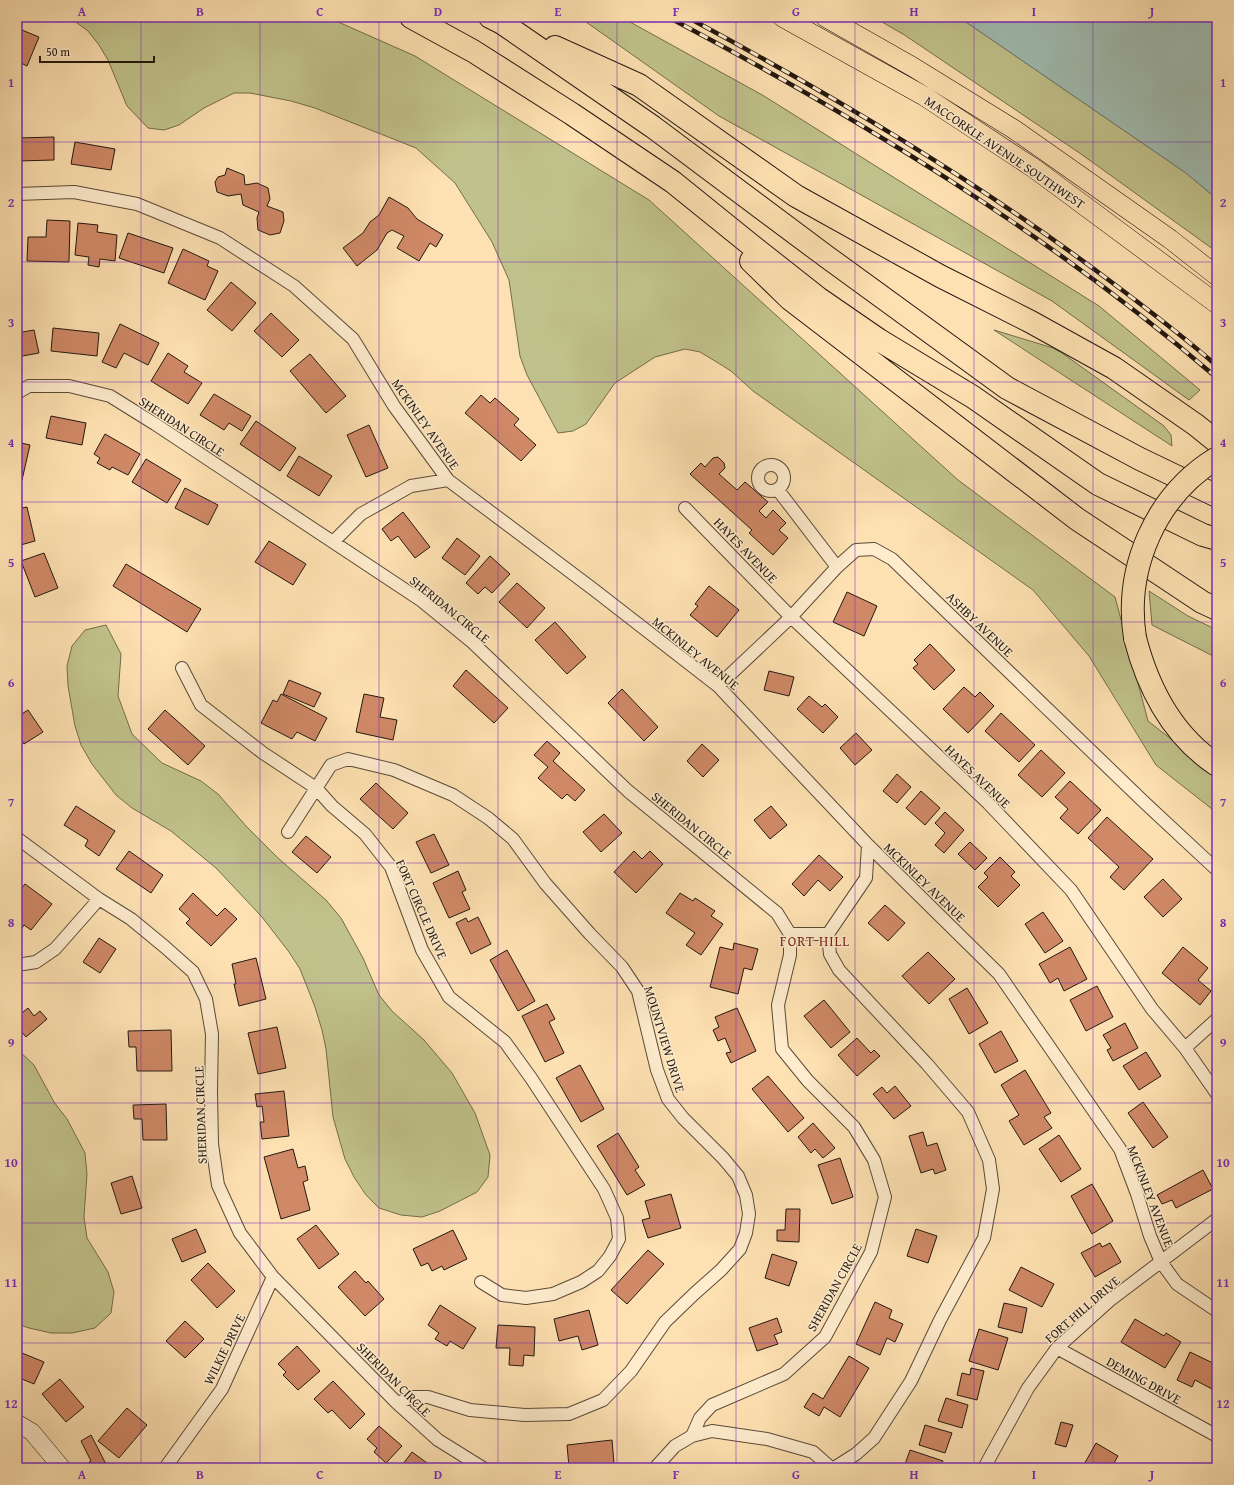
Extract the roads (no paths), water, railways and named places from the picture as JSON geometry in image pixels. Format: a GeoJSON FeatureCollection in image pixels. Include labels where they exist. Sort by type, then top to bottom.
{"type":"FeatureCollection","features":[{"type":"Feature","properties":{"kind":"highway"},"geometry":{"type":"LineString","coordinates":[[411,17],[480,56],[572,114],[673,182],[751,246],[818,298],[879,340],[973,397],[1098,484],[1210,537]]}},
{"type":"Feature","properties":{"kind":"highway"},"geometry":{"type":"LineString","coordinates":[[496,20],[639,85],[796,196],[940,276],[1031,322],[1114,368],[1190,421],[1217,442]]}},
{"type":"Feature","properties":{"kind":"highway"},"geometry":{"type":"LineString","coordinates":[[496,20],[653,127],[827,257],[1007,388],[1140,459],[1217,496]]}},
{"type":"Feature","properties":{"kind":"highway"},"geometry":{"type":"LineString","coordinates":[[673,182],[790,299],[1077,519],[1202,602],[1217,609]]}},
{"type":"Feature","properties":{"kind":"highway"},"geometry":{"type":"LineString","coordinates":[[1217,458],[1206,465],[1182,486],[1168,501],[1145,543],[1136,578],[1132,604],[1135,638],[1147,676],[1160,703],[1192,745],[1217,765]]}},
{"type":"Feature","properties":{"kind":"main road","name":"MACCORKLE AVENUE SOUTHWEST"},"geometry":{"type":"LineString","coordinates":[[782,17],[924,96],[1035,169],[1217,304]]}},
{"type":"Feature","properties":{"kind":"main road","name":"MACCORKLE AVENUE SOUTHWEST"},"geometry":{"type":"LineString","coordinates":[[825,17],[913,67],[1015,130],[1170,239],[1217,276]]}},
{"type":"Feature","properties":{"kind":"street","name":"MCKINLEY AVENUE"},"geometry":{"type":"LineString","coordinates":[[17,194],[74,192],[137,204],[220,238],[294,286],[353,339],[394,406],[448,480],[593,589],[718,686],[868,845],[999,974],[1120,1149],[1137,1194],[1150,1236],[1161,1262],[1177,1284],[1217,1311]]}},
{"type":"Feature","properties":{"kind":"street","name":"SHERIDAN CIRCLE"},"geometry":{"type":"LineString","coordinates":[[17,393],[29,386],[69,386],[110,396],[155,424],[422,601],[472,641],[628,791],[777,913],[790,934],[790,955],[778,1005],[782,1049],[808,1081],[854,1126],[874,1160],[885,1197],[870,1252],[825,1337],[784,1374],[712,1405],[700,1418],[692,1436]]}},
{"type":"Feature","properties":{"kind":"street"},"geometry":{"type":"LineString","coordinates":[[333,542],[361,514],[411,486],[448,480]]}},
{"type":"Feature","properties":{"kind":"street"},"geometry":{"type":"LineString","coordinates":[[778,490],[837,568]]}},
{"type":"Feature","properties":{"kind":"street","name":"HAYES AVENUE"},"geometry":{"type":"LineString","coordinates":[[685,508],[791,617],[988,803],[1071,890],[1152,1009],[1184,1048],[1217,1094]]}},
{"type":"Feature","properties":{"kind":"street","name":"ASHBY AVENUE"},"geometry":{"type":"LineString","coordinates":[[718,686],[791,617],[856,550],[874,549],[892,559],[1217,870]]}},
{"type":"Feature","properties":{"kind":"street","name":"FORT CIRCLE DRIVE"},"geometry":{"type":"LineString","coordinates":[[182,668],[201,705],[263,753],[316,788],[332,806],[365,834],[391,867],[422,950],[449,997],[505,1042],[531,1078],[604,1189],[617,1218],[619,1239],[610,1256],[598,1271],[581,1282],[553,1294],[526,1298],[502,1295],[481,1282]]}},
{"type":"Feature","properties":{"kind":"street","name":"MOUNTVIEW DRIVE"},"geometry":{"type":"LineString","coordinates":[[288,832],[331,765],[348,758],[386,768],[453,795],[488,818],[513,839],[545,883],[590,934],[622,967],[638,992],[658,1070],[668,1099],[683,1118],[723,1158],[738,1176],[746,1195],[749,1214],[746,1233],[740,1249],[722,1270],[665,1322],[631,1371],[603,1400],[569,1414],[524,1416],[470,1410],[428,1397],[413,1397],[397,1403]]}},
{"type":"Feature","properties":{"kind":"street","name":"SHERIDAN CIRCLE"},"geometry":{"type":"LineString","coordinates":[[17,838],[99,899],[131,919],[193,972],[206,999],[212,1034],[212,1144],[218,1185],[240,1233],[273,1277],[397,1403],[438,1440],[483,1468]]}},
{"type":"Feature","properties":{"kind":"street"},"geometry":{"type":"LineString","coordinates":[[655,1468],[675,1446],[692,1436],[712,1431],[767,1439],[813,1452],[832,1468],[856,1454],[874,1438],[911,1381],[940,1320],[984,1238],[992,1189],[989,1160],[968,1112],[927,1064],[839,970],[830,954],[828,934],[866,878],[868,845]]}},
{"type":"Feature","properties":{"kind":"street"},"geometry":{"type":"LineString","coordinates":[[17,965],[36,962],[55,949],[99,899]]}},
{"type":"Feature","properties":{"kind":"street"},"geometry":{"type":"LineString","coordinates":[[790,934],[828,934]]}},
{"type":"Feature","properties":{"kind":"street"},"geometry":{"type":"LineString","coordinates":[[1184,1048],[1217,1019]]}},
{"type":"Feature","properties":{"kind":"street","name":"FORT HILL DRIVE"},"geometry":{"type":"LineString","coordinates":[[984,1468],[1028,1388],[1056,1348],[1109,1301],[1217,1219]]}},
{"type":"Feature","properties":{"kind":"street","name":"WILKIE DRIVE"},"geometry":{"type":"LineString","coordinates":[[165,1468],[222,1389],[273,1277]]}},
{"type":"Feature","properties":{"kind":"street","name":"DEMING DRIVE"},"geometry":{"type":"LineString","coordinates":[[1056,1348],[1217,1436]]}},
{"type":"Feature","properties":{"kind":"street"},"geometry":{"type":"LineString","coordinates":[[17,1424],[32,1432],[62,1468]]}},
{"type":"Feature","properties":{"kind":"railway"},"geometry":{"type":"LineString","coordinates":[[668,17],[812,96],[953,182],[1088,276],[1154,326],[1217,378]]}},
{"type":"Feature","properties":{"kind":"railway"},"geometry":{"type":"LineString","coordinates":[[687,17],[850,109],[956,174],[1060,244],[1151,312],[1217,366]]}},
{"type":"Feature","properties":{"kind":"district","name":"FORT HILL"},"geometry":{"type":"Point","coordinates":[815,941]}}]}
